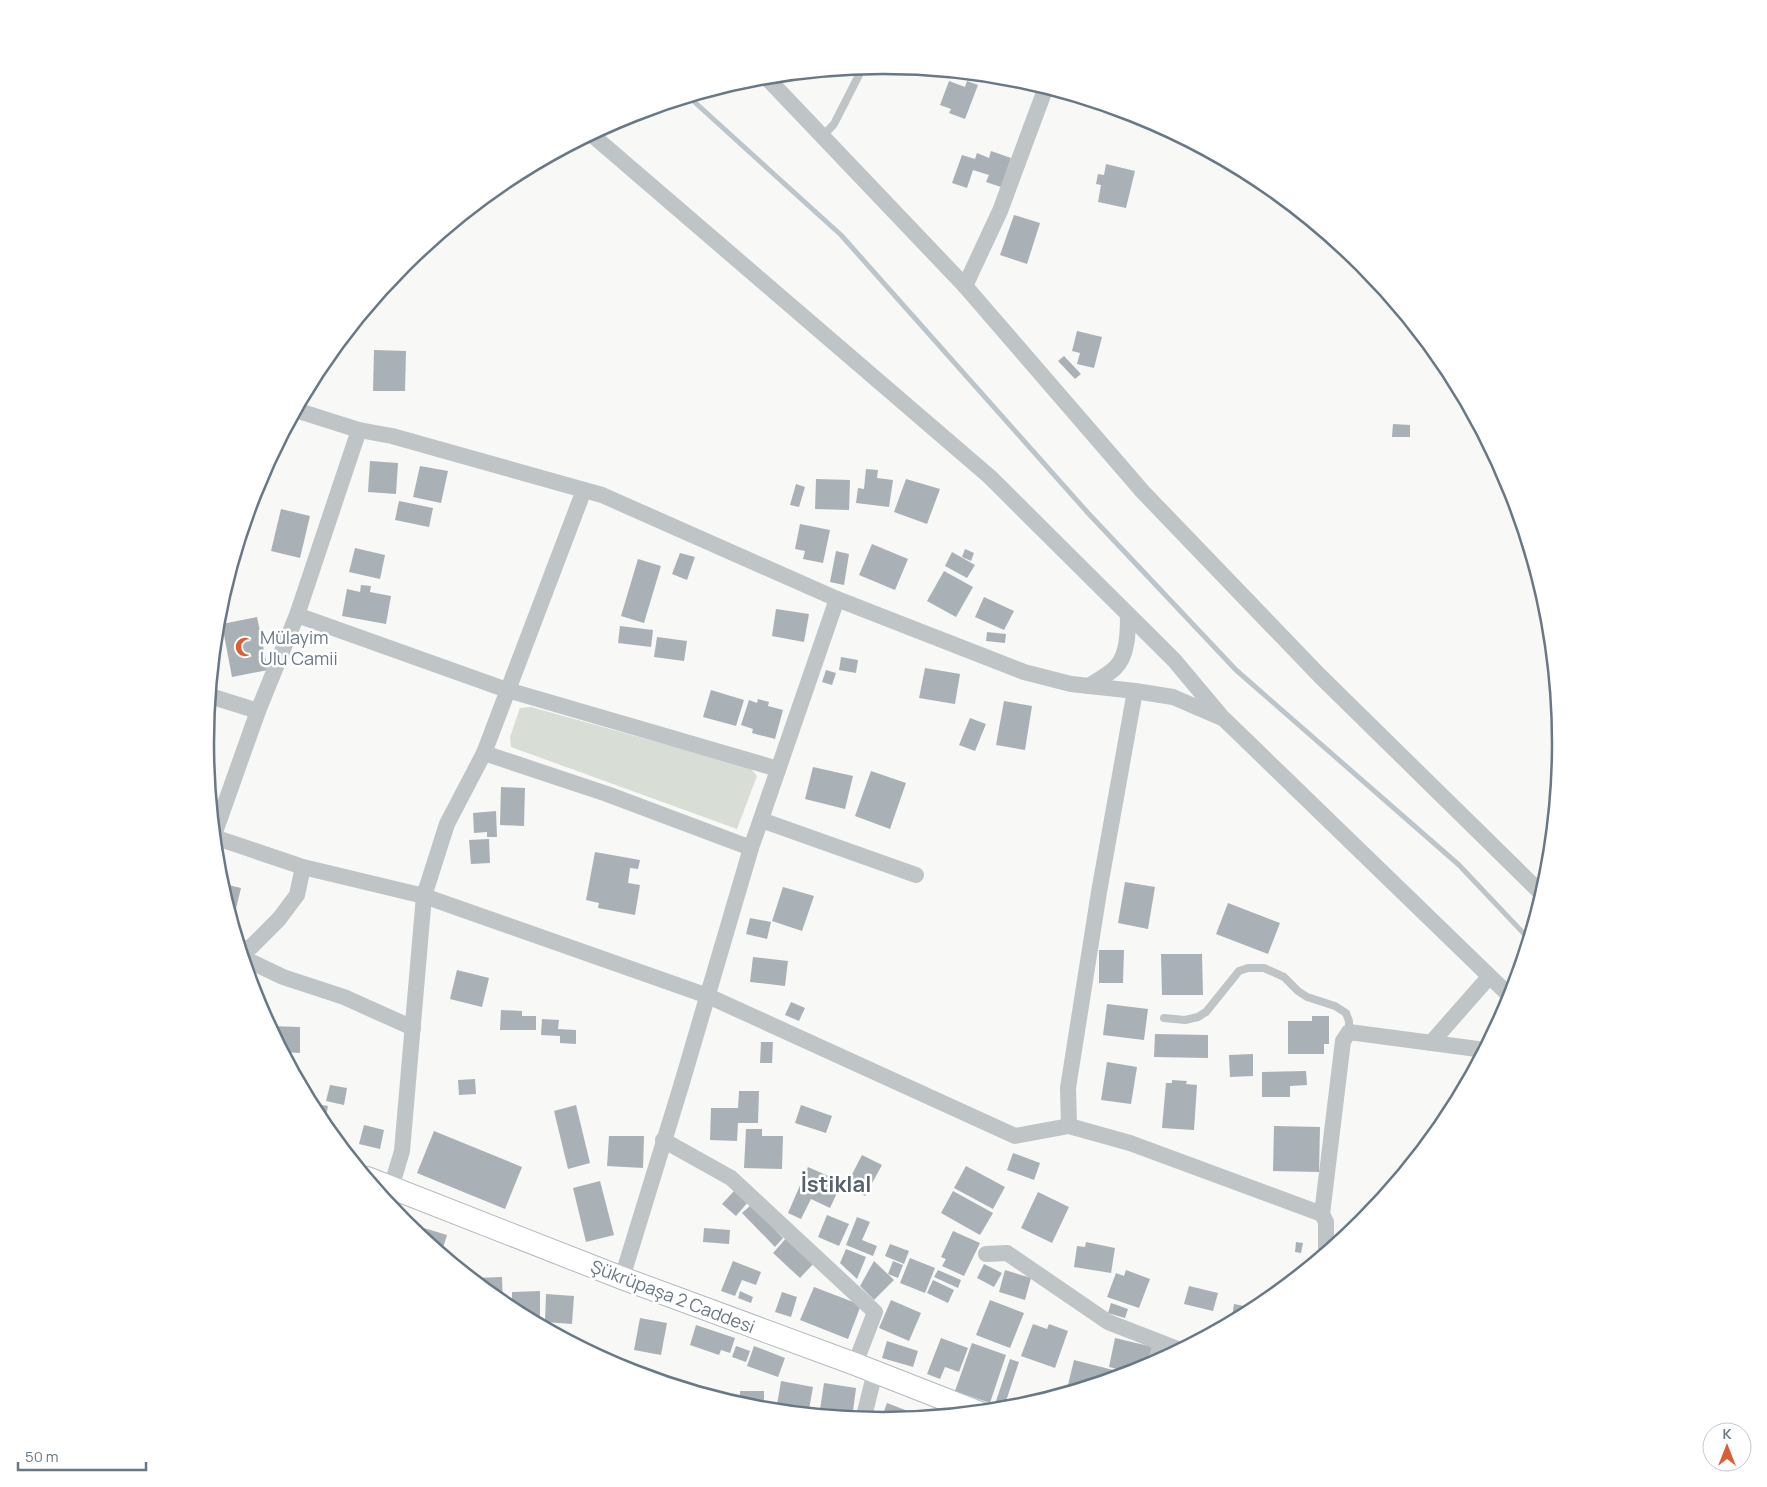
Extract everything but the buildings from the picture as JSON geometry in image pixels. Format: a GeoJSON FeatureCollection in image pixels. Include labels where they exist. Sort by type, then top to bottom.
{"type":"FeatureCollection","features":[{"type":"Feature","properties":{"kind":"main road","name":"Şükrüpaşa 2 Caddesi"},"geometry":{"type":"LineString","coordinates":[[380,1185],[970,1408]]}},
{"type":"Feature","properties":{"kind":"street"},"geometry":{"type":"LineString","coordinates":[[772,83],[966,286],[1143,492],[1320,676],[1537,889]]}},
{"type":"Feature","properties":{"kind":"street"},"geometry":{"type":"LineString","coordinates":[[966,286],[1000,211],[1043,94]]}},
{"type":"Feature","properties":{"kind":"street"},"geometry":{"type":"LineString","coordinates":[[596,139],[990,477],[1174,660],[1224,719],[1505,992]]}},
{"type":"Feature","properties":{"kind":"street"},"geometry":{"type":"LineString","coordinates":[[302,412],[359,430],[392,436],[602,495],[837,599],[1024,672],[1071,684],[1173,697],[1224,719]]}},
{"type":"Feature","properties":{"kind":"street"},"geometry":{"type":"LineString","coordinates":[[218,824],[258,711],[297,615],[359,430]]}},
{"type":"Feature","properties":{"kind":"street"},"geometry":{"type":"LineString","coordinates":[[377,1181],[402,1152],[424,896],[448,824],[484,753],[584,490]]}},
{"type":"Feature","properties":{"kind":"street"},"geometry":{"type":"LineString","coordinates":[[622,1278],[751,848],[837,599]]}},
{"type":"Feature","properties":{"kind":"street"},"geometry":{"type":"LineString","coordinates":[[297,615],[507,690],[778,769]]}},
{"type":"Feature","properties":{"kind":"street"},"geometry":{"type":"LineString","coordinates":[[1089,686],[1117,667],[1124,654],[1128,633],[1128,615]]}},
{"type":"Feature","properties":{"kind":"street"},"geometry":{"type":"LineString","coordinates":[[1069,1126],[1068,1088],[1099,892],[1135,691]]}},
{"type":"Feature","properties":{"kind":"street"},"geometry":{"type":"LineString","coordinates":[[215,698],[258,711]]}},
{"type":"Feature","properties":{"kind":"street"},"geometry":{"type":"LineString","coordinates":[[484,753],[608,794],[751,848]]}},
{"type":"Feature","properties":{"kind":"street"},"geometry":{"type":"LineString","coordinates":[[761,820],[916,875]]}},
{"type":"Feature","properties":{"kind":"street"},"geometry":{"type":"LineString","coordinates":[[220,838],[303,867],[424,896],[708,996],[1015,1136],[1069,1126],[1130,1143],[1322,1214]]}},
{"type":"Feature","properties":{"kind":"street"},"geometry":{"type":"LineString","coordinates":[[246,948],[251,947],[279,920],[297,895],[303,867]]}},
{"type":"Feature","properties":{"kind":"street"},"geometry":{"type":"LineString","coordinates":[[250,961],[283,976],[344,997],[413,1028]]}},
{"type":"Feature","properties":{"kind":"street"},"geometry":{"type":"LineString","coordinates":[[1431,1043],[1489,977]]}},
{"type":"Feature","properties":{"kind":"street"},"geometry":{"type":"LineString","coordinates":[[1326,1246],[1326,1222],[1322,1214],[1343,1041],[1349,1032],[1479,1049]]}},
{"type":"Feature","properties":{"kind":"street"},"geometry":{"type":"LineString","coordinates":[[663,1140],[730,1178],[875,1312],[865,1368],[863,1413]]}},
{"type":"Feature","properties":{"kind":"street"},"geometry":{"type":"LineString","coordinates":[[986,1254],[1007,1253],[1108,1322],[1173,1347]]}},
{"type":"Feature","properties":{"kind":"street"},"geometry":{"type":"LineString","coordinates":[[1158,1354],[1162,1343]]}},
{"type":"Feature","properties":{"kind":"lane"},"geometry":{"type":"LineString","coordinates":[[823,136],[834,124],[859,75]]}},
{"type":"Feature","properties":{"kind":"lane"},"geometry":{"type":"LineString","coordinates":[[1164,1018],[1185,1020],[1198,1018],[1206,1012],[1239,971],[1248,968],[1264,968],[1284,977],[1307,997],[1335,1006],[1346,1014],[1349,1021],[1349,1032]]}},
{"type":"Feature","properties":{"kind":"shaded area"},"geometry":{"type":"Polygon","coordinates":[[[531,707],[750,768],[757,776],[737,829],[511,747],[510,737],[520,708],[531,707]]]}},
{"type":"Feature","properties":{"kind":"waterway"},"geometry":{"type":"LineString","coordinates":[[694,102],[841,235],[1088,513],[1236,670],[1459,865],[1525,935]]}},
{"type":"Feature","properties":{"kind":"place","name":"Mülayim Ulu Camii"},"geometry":{"type":"Point","coordinates":[245,647]}},
{"type":"Feature","properties":{"kind":"district","name":"İstiklal"},"geometry":{"type":"Point","coordinates":[836,1184]}}]}
